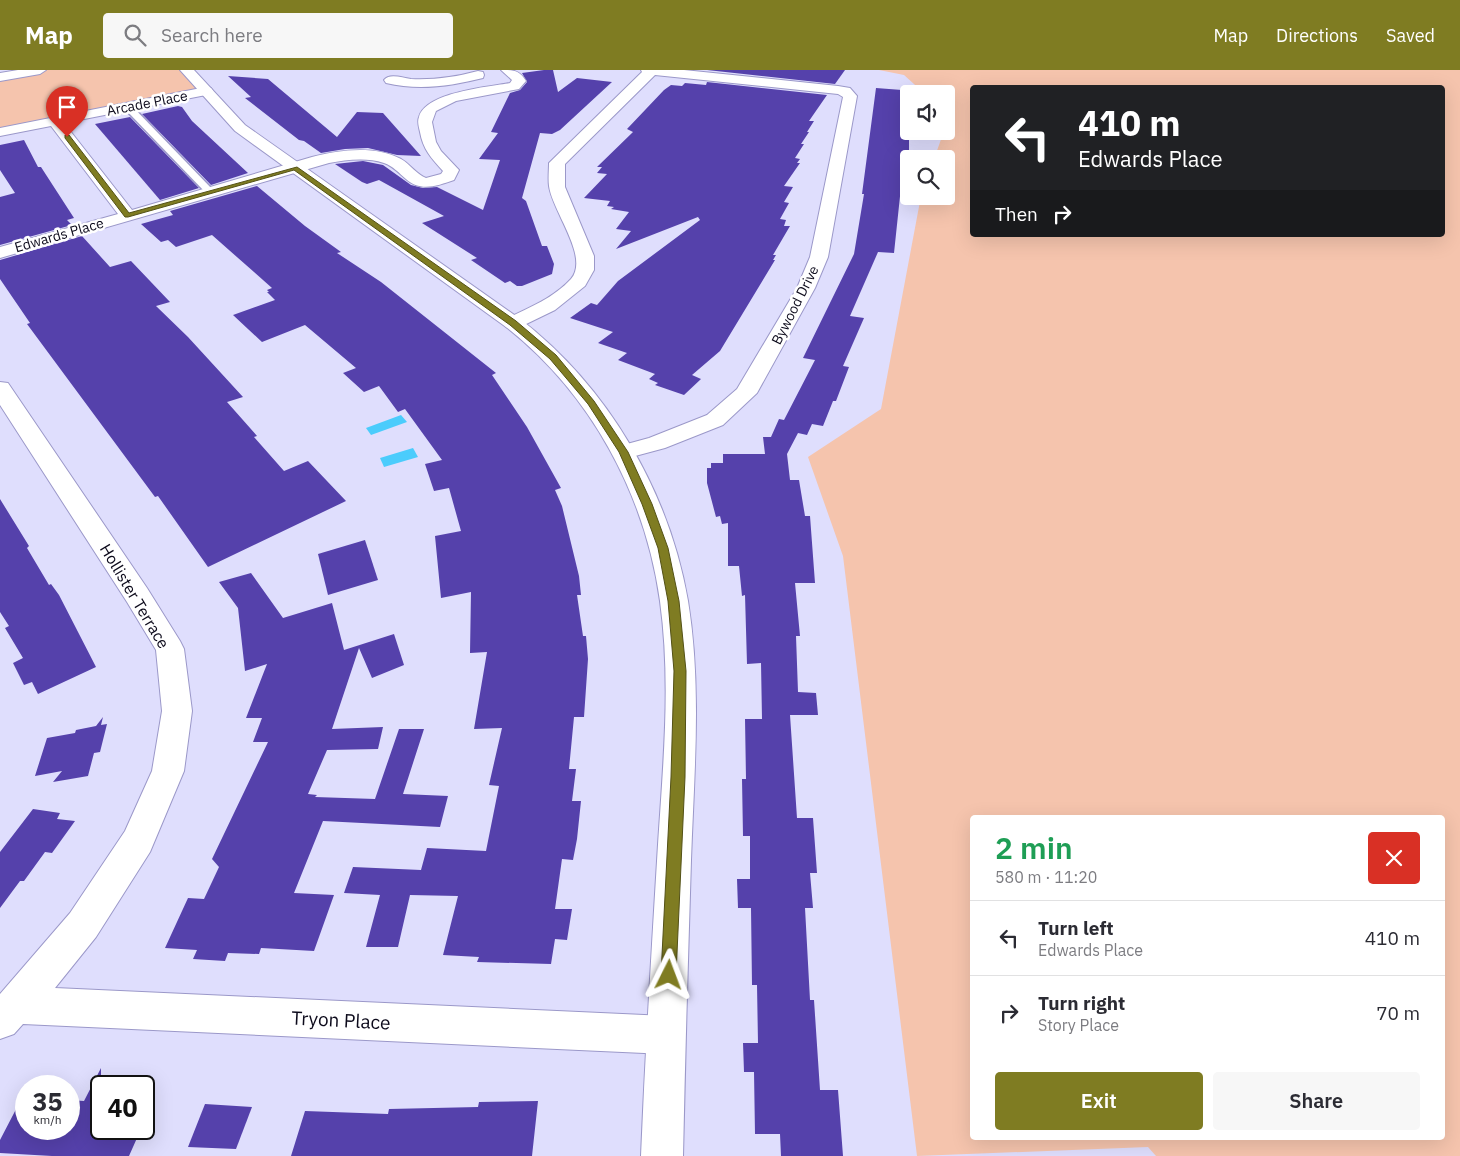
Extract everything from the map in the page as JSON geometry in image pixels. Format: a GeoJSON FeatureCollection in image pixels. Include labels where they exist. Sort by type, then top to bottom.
{"type":"FeatureCollection","features":[{"type":"Feature","properties":{"kind":"street"},"geometry":{"type":"LineString","coordinates":[[0,77],[40,70]]}},
{"type":"Feature","properties":{"kind":"street"},"geometry":{"type":"LineString","coordinates":[[186,70],[240,128],[513,323],[553,357],[591,403],[624,452],[647,504],[663,548],[674,601],[680,671],[678,787],[662,1156]]}},
{"type":"Feature","properties":{"kind":"street","name":"Edwards Place"},"geometry":{"type":"LineString","coordinates":[[0,252],[312,162],[346,155],[389,159],[403,167],[412,179],[424,182],[438,182],[448,177],[451,170],[434,153],[429,142],[425,122],[426,114],[431,108],[452,98],[514,86],[519,81],[516,75],[506,70]]}},
{"type":"Feature","properties":{"kind":"street"},"geometry":{"type":"LineString","coordinates":[[513,323],[548,306],[578,282],[585,270],[585,256],[556,187],[557,163],[650,70]]}},
{"type":"Feature","properties":{"kind":"street","name":"Bywood Drive"},"geometry":{"type":"LineString","coordinates":[[624,452],[657,443],[715,420],[746,393],[806,288],[819,257],[850,96],[845,91],[832,89],[650,70]]}},
{"type":"Feature","properties":{"kind":"street"},"geometry":{"type":"LineString","coordinates":[[391,80],[420,83],[454,80],[490,72]]}},
{"type":"Feature","properties":{"kind":"street","name":"Arcade Place"},"geometry":{"type":"LineString","coordinates":[[0,132],[206,91]]}},
{"type":"Feature","properties":{"kind":"street"},"geometry":{"type":"LineString","coordinates":[[55,121],[128,215]]}},
{"type":"Feature","properties":{"kind":"street","name":"Hollister Terrace"},"geometry":{"type":"LineString","coordinates":[[0,388],[137,595],[170,649],[177,710],[168,772],[138,841],[83,925],[8,1012]]}},
{"type":"Feature","properties":{"kind":"street","name":"Tryon Place"},"geometry":{"type":"LineString","coordinates":[[8,1012],[666,1035]]}},
{"type":"Feature","properties":{"kind":"lane"},"geometry":{"type":"LineString","coordinates":[[128,106],[210,192]]}},
{"type":"Feature","properties":{"kind":"shaded area"},"geometry":{"type":"Polygon","coordinates":[[[40,70],[186,70],[206,91],[0,132],[0,77],[40,70]]]}},
{"type":"Feature","properties":{"kind":"shaded area"},"geometry":{"type":"Polygon","coordinates":[[[879,70],[1460,70],[1460,1156],[1156,1156],[1148,1147],[917,1156],[843,556],[808,457],[881,409],[919,205],[955,205],[955,150],[937,150],[941,140],[955,140],[955,85],[915,85],[904,75],[879,70]]]}},
{"type":"Feature","properties":{"kind":"water"},"geometry":{"type":"Polygon","coordinates":[[[401,415],[407,422],[371,435],[366,428],[401,415]]]}},
{"type":"Feature","properties":{"kind":"water"},"geometry":{"type":"Polygon","coordinates":[[[413,448],[418,457],[384,467],[380,458],[413,448]]]}},
{"type":"Feature","properties":{"kind":"building"},"geometry":{"type":"Polygon","coordinates":[[[553,70],[558,92],[577,78],[612,82],[560,130],[552,134],[540,133],[522,198],[526,201],[542,246],[547,246],[554,264],[552,274],[522,286],[517,286],[510,281],[505,283],[471,260],[477,258],[422,223],[444,216],[379,180],[367,184],[362,182],[335,164],[363,161],[383,165],[411,185],[423,188],[437,187],[483,210],[500,160],[479,159],[498,133],[491,132],[510,93],[520,90],[527,82],[522,73],[553,70]]]}},
{"type":"Feature","properties":{"kind":"building"},"geometry":{"type":"Polygon","coordinates":[[[707,70],[845,70],[835,84],[707,70]]]}},
{"type":"Feature","properties":{"kind":"building"},"geometry":{"type":"Polygon","coordinates":[[[228,76],[268,79],[337,137],[357,112],[383,113],[421,156],[397,155],[368,148],[321,153],[304,141],[299,140],[245,98],[251,97],[228,76]]]}},
{"type":"Feature","properties":{"kind":"building"},"geometry":{"type":"Polygon","coordinates":[[[707,82],[827,95],[809,121],[814,121],[801,144],[804,144],[795,158],[800,159],[797,163],[800,163],[784,186],[793,187],[784,202],[789,203],[780,219],[786,220],[784,226],[790,226],[773,255],[776,255],[773,260],[775,260],[720,351],[692,375],[701,379],[684,395],[655,385],[658,383],[649,379],[655,374],[618,360],[627,353],[598,343],[613,332],[570,318],[591,303],[597,305],[618,281],[700,220],[698,217],[616,249],[631,231],[616,229],[629,212],[611,209],[614,207],[607,206],[610,201],[584,198],[607,174],[597,173],[602,167],[597,167],[633,132],[627,129],[664,90],[671,85],[682,86],[685,83],[706,85],[707,82]]]}},
{"type":"Feature","properties":{"kind":"building"},"geometry":{"type":"Polygon","coordinates":[[[876,88],[900,90],[900,140],[909,140],[909,150],[900,150],[900,196],[894,253],[878,252],[850,316],[864,318],[843,366],[849,367],[836,401],[833,401],[823,426],[812,424],[807,435],[798,433],[787,454],[790,480],[799,480],[805,516],[810,516],[815,583],[795,583],[800,636],[796,636],[798,692],[816,693],[818,715],[790,715],[797,818],[813,818],[817,873],[810,873],[813,908],[805,908],[810,1000],[814,1000],[820,1090],[838,1090],[843,1156],[781,1156],[780,1134],[755,1134],[754,1072],[744,1072],[743,1043],[758,1043],[757,985],[752,985],[751,908],[738,908],[737,879],[750,879],[750,836],[743,836],[742,779],[746,779],[745,719],[762,719],[761,663],[747,664],[745,595],[742,596],[739,566],[728,566],[728,523],[722,524],[720,516],[716,517],[707,483],[707,468],[711,468],[711,463],[723,463],[723,454],[765,454],[763,437],[771,437],[779,419],[784,420],[815,360],[803,358],[854,254],[864,194],[862,194],[876,88]]]}},
{"type":"Feature","properties":{"kind":"building"},"geometry":{"type":"Polygon","coordinates":[[[178,106],[182,107],[192,121],[248,173],[211,185],[142,114],[178,106]]]}},
{"type":"Feature","properties":{"kind":"building"},"geometry":{"type":"Polygon","coordinates":[[[130,117],[199,188],[160,200],[95,124],[130,117]]]}},
{"type":"Feature","properties":{"kind":"building"},"geometry":{"type":"Polygon","coordinates":[[[24,140],[38,167],[41,167],[74,218],[67,220],[72,225],[0,245],[0,197],[15,193],[0,170],[0,145],[24,140]]]}},
{"type":"Feature","properties":{"kind":"building"},"geometry":{"type":"Polygon","coordinates":[[[257,186],[305,226],[341,252],[337,253],[381,282],[496,373],[492,375],[527,427],[561,488],[555,490],[562,506],[579,576],[581,595],[577,595],[583,636],[586,636],[588,659],[584,717],[574,717],[569,769],[576,769],[572,801],[581,801],[577,839],[573,860],[562,859],[555,909],[572,909],[567,940],[555,939],[551,964],[477,962],[479,957],[443,955],[458,896],[410,895],[398,947],[366,947],[380,895],[344,893],[353,867],[421,870],[427,848],[486,851],[499,786],[489,785],[502,728],[474,729],[487,652],[470,653],[471,592],[441,598],[435,536],[461,531],[449,488],[434,491],[425,464],[442,460],[405,409],[398,412],[379,386],[364,392],[343,373],[356,368],[305,325],[262,342],[233,315],[275,300],[267,292],[269,292],[267,290],[272,288],[212,235],[176,247],[168,240],[161,242],[141,224],[173,215],[170,211],[257,186]]]}},
{"type":"Feature","properties":{"kind":"building"},"geometry":{"type":"Polygon","coordinates":[[[82,236],[110,267],[131,261],[170,302],[156,306],[188,337],[243,397],[227,402],[284,471],[308,461],[346,501],[208,567],[158,496],[155,497],[27,324],[30,323],[0,279],[0,260],[82,236]]]}},
{"type":"Feature","properties":{"kind":"building"},"geometry":{"type":"Polygon","coordinates":[[[0,499],[29,546],[27,548],[49,585],[51,584],[59,595],[96,667],[38,694],[32,682],[24,685],[13,663],[23,658],[5,628],[9,626],[0,612],[0,499]]]}},
{"type":"Feature","properties":{"kind":"building"},"geometry":{"type":"Polygon","coordinates":[[[365,540],[378,580],[328,595],[318,554],[365,540]]]}},
{"type":"Feature","properties":{"kind":"building"},"geometry":{"type":"Polygon","coordinates":[[[251,573],[283,618],[332,603],[344,650],[394,634],[404,665],[372,678],[359,648],[332,729],[383,727],[378,749],[327,750],[308,794],[317,795],[315,797],[375,799],[399,729],[424,729],[403,794],[448,796],[440,827],[323,821],[294,893],[334,895],[314,951],[261,948],[259,954],[228,953],[225,961],[193,959],[197,950],[165,948],[188,898],[204,899],[219,867],[212,859],[268,742],[253,742],[262,718],[246,718],[267,664],[245,671],[238,608],[219,582],[251,573]]]}},
{"type":"Feature","properties":{"kind":"building"},"geometry":{"type":"Polygon","coordinates":[[[103,717],[101,725],[107,724],[100,752],[94,753],[88,776],[53,782],[62,771],[35,776],[47,738],[75,733],[76,730],[96,726],[103,717]]]}},
{"type":"Feature","properties":{"kind":"building"},"geometry":{"type":"Polygon","coordinates":[[[33,809],[60,813],[57,819],[75,821],[52,853],[45,852],[24,881],[20,881],[0,908],[0,852],[33,809]]]}},
{"type":"Feature","properties":{"kind":"building"},"geometry":{"type":"Polygon","coordinates":[[[90,1089],[90,1140],[136,1140],[129,1156],[52,1156],[0,1153],[0,1140],[15,1111],[15,1140],[80,1140],[80,1101],[84,1101],[90,1089]]]}},
{"type":"Feature","properties":{"kind":"building"},"geometry":{"type":"Polygon","coordinates":[[[538,1101],[532,1156],[291,1156],[305,1111],[388,1114],[389,1109],[478,1107],[479,1102],[538,1101]]]}},
{"type":"Feature","properties":{"kind":"building"},"geometry":{"type":"Polygon","coordinates":[[[205,1104],[252,1107],[236,1149],[188,1147],[205,1104]]]}},
{"type":"Feature","properties":{"kind":"route"},"geometry":{"type":"LineString","coordinates":[[67,137],[128,215],[295,168],[513,323],[553,357],[591,403],[624,452],[647,504],[663,548],[674,601],[680,671],[678,777],[669,975]]}}]}
